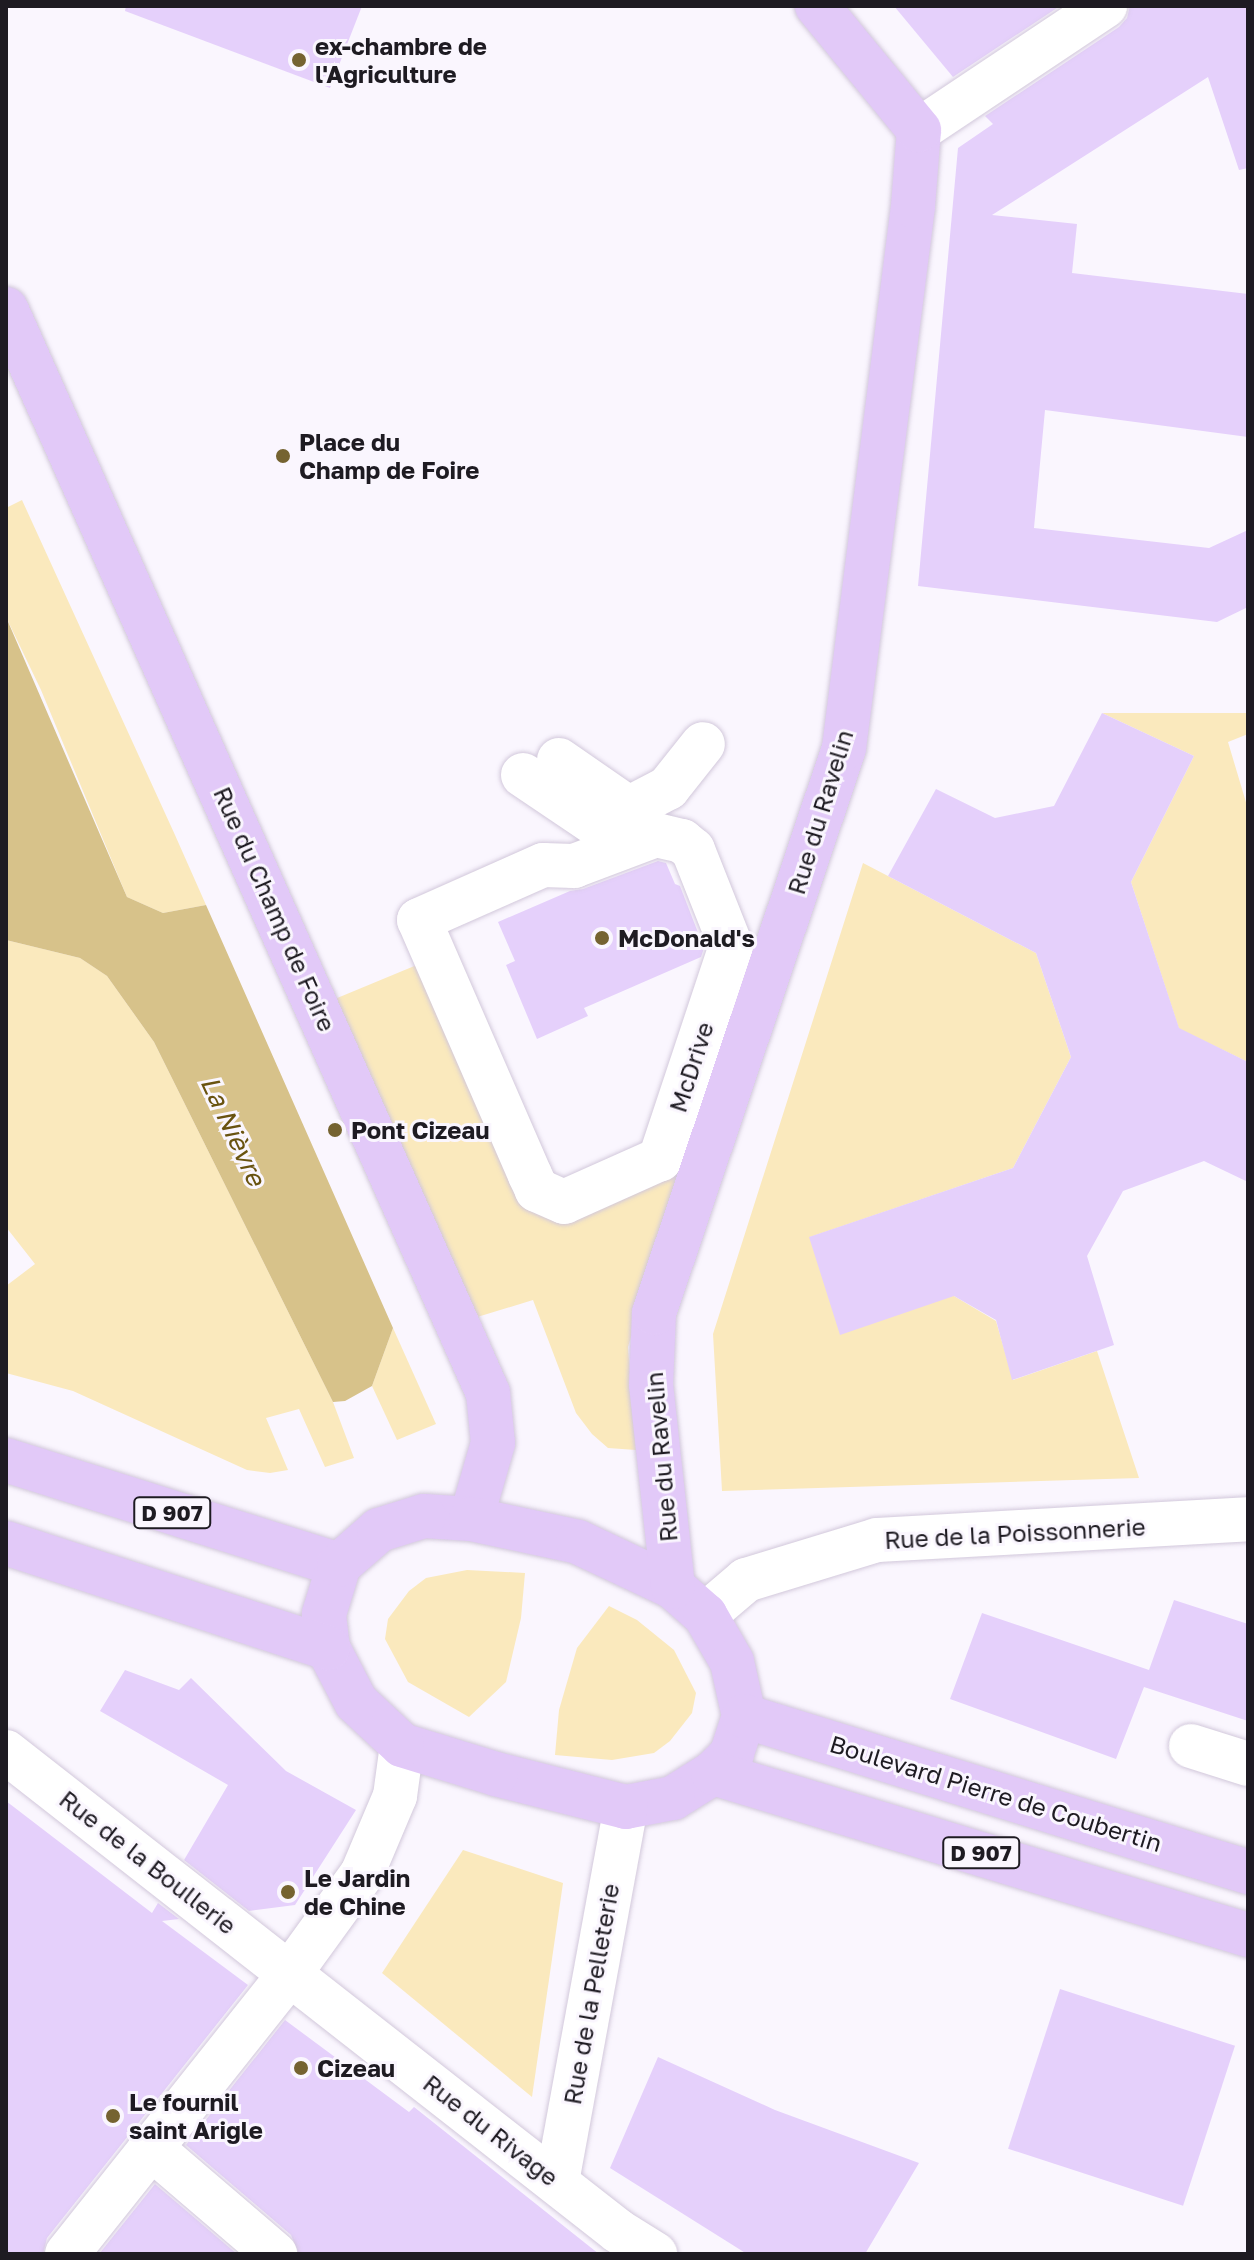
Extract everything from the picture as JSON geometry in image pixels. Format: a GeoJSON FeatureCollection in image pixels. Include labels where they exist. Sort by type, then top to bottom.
{"type":"FeatureCollection","features":[{"type":"Feature","properties":{"kind":"main road"},"geometry":{"type":"LineString","coordinates":[[817,6],[919,130]]}},
{"type":"Feature","properties":{"kind":"main road","name":"Rue du Ravelin"},"geometry":{"type":"LineString","coordinates":[[673,1587],[651,1385],[654,1313],[844,748],[913,206],[919,130]]}},
{"type":"Feature","properties":{"kind":"main road","name":"Rue du Champ de Foire"},"geometry":{"type":"LineString","coordinates":[[6,309],[488,1393],[493,1443],[471,1519]]}},
{"type":"Feature","properties":{"kind":"main road","name":"D 907"},"geometry":{"type":"LineString","coordinates":[[6,1460],[339,1565]]}},
{"type":"Feature","properties":{"kind":"main road"},"geometry":{"type":"LineString","coordinates":[[424,1516],[471,1519],[578,1542],[673,1587],[705,1615],[732,1662],[744,1716],[732,1754],[713,1773],[673,1798],[626,1807],[496,1774],[402,1745],[356,1702],[328,1648],[324,1614],[339,1565],[379,1530],[424,1516]]}},
{"type":"Feature","properties":{"kind":"main road"},"geometry":{"type":"LineString","coordinates":[[6,1543],[328,1648]]}},
{"type":"Feature","properties":{"kind":"main road","name":"Boulevard Pierre de Coubertin"},"geometry":{"type":"LineString","coordinates":[[744,1716],[1248,1872]]}},
{"type":"Feature","properties":{"kind":"main road","name":"D 907"},"geometry":{"type":"LineString","coordinates":[[713,1773],[1248,1935]]}},
{"type":"Feature","properties":{"kind":"street"},"geometry":{"type":"LineString","coordinates":[[919,130],[1105,6]]}},
{"type":"Feature","properties":{"kind":"street"},"geometry":{"type":"LineString","coordinates":[[541,767],[597,825],[668,788],[703,744]]}},
{"type":"Feature","properties":{"kind":"street","name":"McDrive"},"geometry":{"type":"LineString","coordinates":[[656,835],[682,841],[693,850],[731,946],[660,1159],[564,1202],[537,1190],[419,920],[543,865],[574,866],[656,835]]}},
{"type":"Feature","properties":{"kind":"street","name":"Rue de la Poissonnerie"},"geometry":{"type":"LineString","coordinates":[[705,1615],[746,1580],[877,1540],[1248,1519]]}},
{"type":"Feature","properties":{"kind":"street"},"geometry":{"type":"LineString","coordinates":[[67,2254],[291,1972],[362,1874],[395,1796],[402,1745]]}},
{"type":"Feature","properties":{"kind":"street"},"geometry":{"type":"LineString","coordinates":[[1191,1746],[1248,1764]]}},
{"type":"Feature","properties":{"kind":"street","name":"Rue de la Boullerie"},"geometry":{"type":"LineString","coordinates":[[7,1753],[291,1972]]}},
{"type":"Feature","properties":{"kind":"street","name":"Rue de la Pelleterie"},"geometry":{"type":"LineString","coordinates":[[557,2182],[626,1807]]}},
{"type":"Feature","properties":{"kind":"street","name":"Rue du Rivage"},"geometry":{"type":"LineString","coordinates":[[291,1972],[557,2182],[606,2242],[655,2254]]}},
{"type":"Feature","properties":{"kind":"street"},"geometry":{"type":"LineString","coordinates":[[150,2147],[275,2254]]}},
{"type":"Feature","properties":{"kind":"shaded area"},"geometry":{"type":"Polygon","coordinates":[[[22,500],[206,905],[163,913],[127,897],[41,690],[6,617],[6,508],[22,500]]]}},
{"type":"Feature","properties":{"kind":"shaded area"},"geometry":{"type":"Polygon","coordinates":[[[1102,713],[1248,713],[1248,734],[1228,742],[1248,809],[1248,1062],[1179,1029],[1131,882],[1194,756],[1102,713]]]}},
{"type":"Feature","properties":{"kind":"shaded area"},"geometry":{"type":"Polygon","coordinates":[[[863,863],[1036,953],[1071,1057],[1013,1168],[810,1237],[954,1296],[996,1321],[1013,1380],[1097,1351],[1139,1478],[722,1491],[713,1334],[863,863]]]}},
{"type":"Feature","properties":{"kind":"shaded area"},"geometry":{"type":"Polygon","coordinates":[[[6,940],[80,958],[107,976],[154,1042],[333,1402],[354,1458],[325,1467],[299,1409],[266,1418],[288,1470],[270,1473],[247,1470],[73,1391],[6,1373],[6,1286],[35,1264],[6,1227],[6,940]]]}},
{"type":"Feature","properties":{"kind":"shaded area"},"geometry":{"type":"Polygon","coordinates":[[[424,962],[578,1214],[682,1170],[628,1347],[636,1450],[608,1448],[576,1413],[533,1300],[474,1318],[330,1001],[424,962]]]}},
{"type":"Feature","properties":{"kind":"shaded area"},"geometry":{"type":"Polygon","coordinates":[[[393,1328],[436,1424],[397,1440],[372,1386],[393,1328]]]}},
{"type":"Feature","properties":{"kind":"shaded area"},"geometry":{"type":"Polygon","coordinates":[[[467,1570],[525,1573],[521,1618],[506,1682],[469,1717],[408,1682],[385,1639],[388,1619],[409,1591],[426,1578],[467,1570]]]}},
{"type":"Feature","properties":{"kind":"shaded area"},"geometry":{"type":"Polygon","coordinates":[[[609,1606],[637,1620],[674,1650],[696,1693],[692,1713],[670,1741],[654,1753],[612,1760],[555,1755],[559,1710],[577,1648],[609,1606]]]}},
{"type":"Feature","properties":{"kind":"shaded area"},"geometry":{"type":"Polygon","coordinates":[[[463,1850],[563,1883],[532,2097],[382,1973],[463,1850]]]}},
{"type":"Feature","properties":{"kind":"water","name":"La Nièvre"},"geometry":{"type":"Polygon","coordinates":[[[6,617],[127,897],[163,913],[206,905],[393,1328],[372,1386],[345,1401],[333,1402],[154,1042],[107,976],[80,958],[6,940],[6,617]]]}},
{"type":"Feature","properties":{"kind":"building","name":"ex-chambre de l'Agriculture"},"geometry":{"type":"Polygon","coordinates":[[[126,6],[362,6],[330,88],[125,11],[126,6]]]}},
{"type":"Feature","properties":{"kind":"building"},"geometry":{"type":"Polygon","coordinates":[[[894,6],[1060,6],[953,77],[894,6]]]}},
{"type":"Feature","properties":{"kind":"building"},"geometry":{"type":"Polygon","coordinates":[[[1130,6],[1248,6],[1248,168],[1239,170],[1208,77],[992,215],[1077,224],[1072,273],[1248,294],[1248,437],[1045,410],[1034,528],[1209,548],[1248,530],[1248,607],[1217,622],[918,586],[958,148],[993,124],[985,116],[1119,27],[1127,18],[1130,6]]]}},
{"type":"Feature","properties":{"kind":"building"},"geometry":{"type":"Polygon","coordinates":[[[1102,713],[1194,756],[1131,882],[1179,1028],[1248,1062],[1248,1182],[1204,1161],[1123,1191],[1087,1256],[1114,1345],[1012,1380],[996,1320],[954,1296],[840,1335],[809,1237],[1013,1168],[1071,1057],[1036,953],[888,876],[936,789],[995,818],[1054,806],[1102,713]]]}},
{"type":"Feature","properties":{"kind":"building","name":"McDonald's"},"geometry":{"type":"Polygon","coordinates":[[[658,861],[666,863],[675,884],[680,886],[704,948],[701,957],[584,1008],[588,1016],[537,1039],[506,965],[515,961],[498,922],[570,891],[658,861]]]}},
{"type":"Feature","properties":{"kind":"building"},"geometry":{"type":"Polygon","coordinates":[[[1174,1600],[1248,1624],[1248,1721],[1144,1687],[1116,1759],[950,1699],[982,1613],[1149,1670],[1174,1600]]]}},
{"type":"Feature","properties":{"kind":"building"},"geometry":{"type":"Polygon","coordinates":[[[125,1670],[179,1690],[191,1678],[286,1771],[356,1810],[295,1905],[249,1911],[184,1860],[228,1785],[100,1711],[125,1670]]]}},
{"type":"Feature","properties":{"kind":"building"},"geometry":{"type":"Polygon","coordinates":[[[6,1801],[152,1913],[158,1903],[179,1919],[162,1921],[248,1985],[47,2238],[43,2254],[6,2254],[6,1801]]]}},
{"type":"Feature","properties":{"kind":"building"},"geometry":{"type":"Polygon","coordinates":[[[1060,1989],[1235,2046],[1183,2206],[1008,2149],[1060,1989]]]}},
{"type":"Feature","properties":{"kind":"building"},"geometry":{"type":"Polygon","coordinates":[[[285,2020],[409,2112],[414,2107],[599,2254],[299,2254],[291,2235],[186,2145],[285,2020]]]}},
{"type":"Feature","properties":{"kind":"building"},"geometry":{"type":"Polygon","coordinates":[[[658,2057],[775,2110],[919,2163],[865,2254],[747,2254],[610,2168],[658,2057]]]}},
{"type":"Feature","properties":{"kind":"building"},"geometry":{"type":"Polygon","coordinates":[[[155,2184],[237,2254],[99,2254],[155,2184]]]}},
{"type":"Feature","properties":{"kind":"place","name":"ex-chambre de l'Agriculture"},"geometry":{"type":"Point","coordinates":[299,60]}},
{"type":"Feature","properties":{"kind":"place","name":"Place du Champ de Foire"},"geometry":{"type":"Point","coordinates":[283,456]}},
{"type":"Feature","properties":{"kind":"place","name":"McDonald's"},"geometry":{"type":"Point","coordinates":[602,938]}},
{"type":"Feature","properties":{"kind":"place","name":"Pont Cizeau"},"geometry":{"type":"Point","coordinates":[335,1130]}},
{"type":"Feature","properties":{"kind":"place","name":"Le Jardin de Chine"},"geometry":{"type":"Point","coordinates":[288,1892]}},
{"type":"Feature","properties":{"kind":"place","name":"Cizeau"},"geometry":{"type":"Point","coordinates":[301,2068]}},
{"type":"Feature","properties":{"kind":"place","name":"Le fournil saint Arigle"},"geometry":{"type":"Point","coordinates":[113,2116]}}]}
